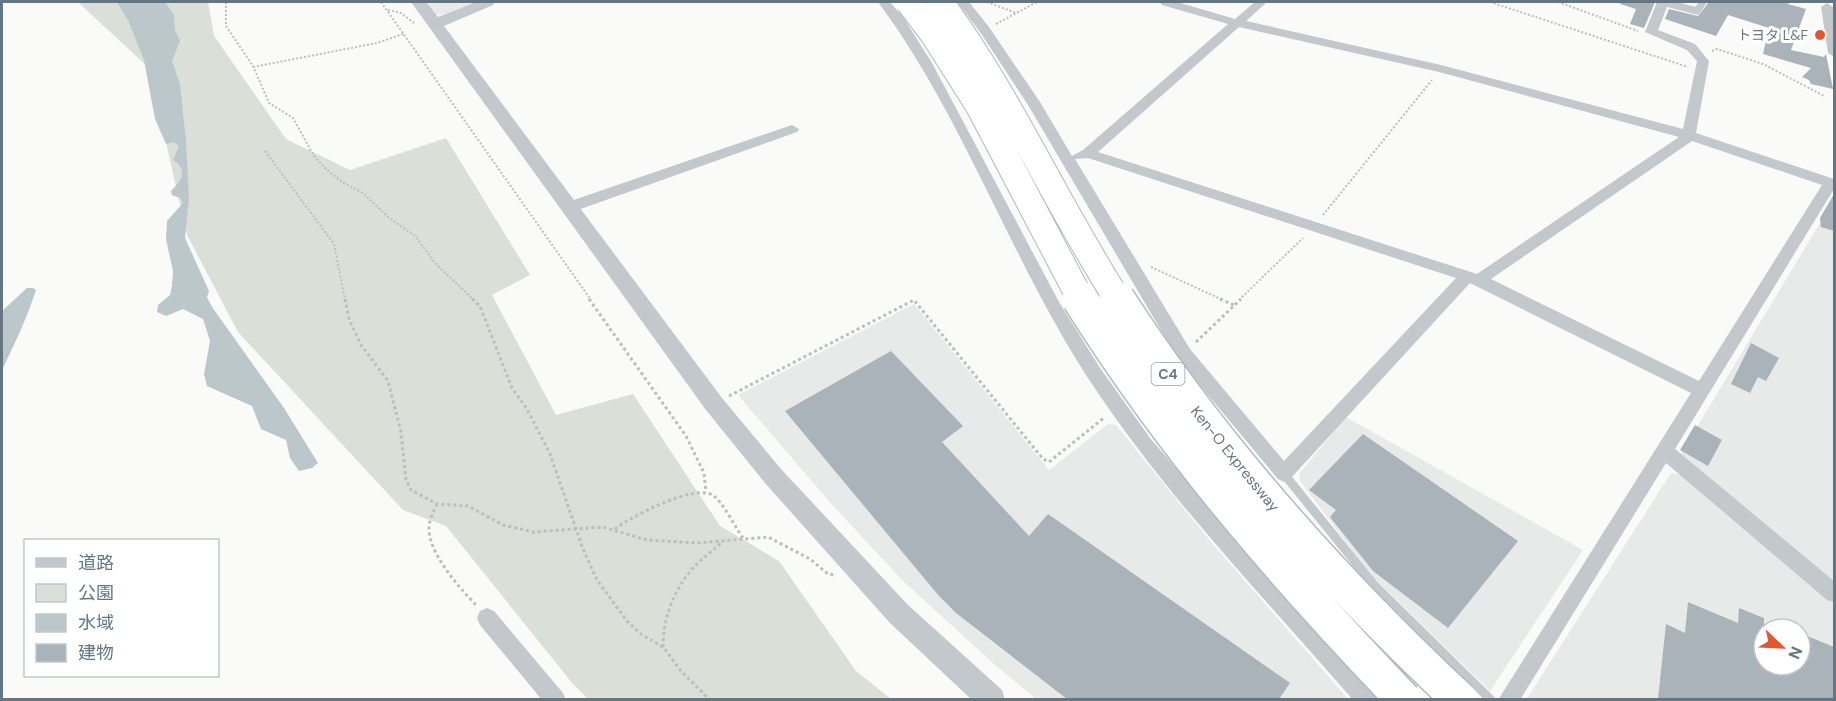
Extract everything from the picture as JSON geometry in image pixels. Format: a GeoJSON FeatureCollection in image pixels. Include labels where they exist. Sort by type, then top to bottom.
{"type":"FeatureCollection","features":[{"type":"Feature","properties":{"kind":"highway","name":"C4"},"geometry":{"type":"LineString","coordinates":[[909,2],[953,64],[1072,285],[1136,384],[1177,442],[1241,523],[1317,610],[1404,699]]}},
{"type":"Feature","properties":{"kind":"highway","name":"Ken-O Expressway"},"geometry":{"type":"LineString","coordinates":[[940,2],[981,59],[1109,286],[1175,384],[1268,501],[1328,567],[1460,699]]}},
{"type":"Feature","properties":{"kind":"street"},"geometry":{"type":"LineString","coordinates":[[419,2],[426,25],[570,207],[714,404],[773,476],[898,614],[992,699]]}},
{"type":"Feature","properties":{"kind":"street"},"geometry":{"type":"LineString","coordinates":[[426,25],[489,2]]}},
{"type":"Feature","properties":{"kind":"street"},"geometry":{"type":"LineString","coordinates":[[884,2],[897,17],[926,63],[1053,305],[1118,407],[1144,443],[1234,550],[1368,699]]}},
{"type":"Feature","properties":{"kind":"street"},"geometry":{"type":"LineString","coordinates":[[963,2],[985,30],[1035,105],[1126,261],[1184,354],[1284,474],[1473,279],[1688,137],[1703,61],[1690,47],[1651,32],[1663,2]]}},
{"type":"Feature","properties":{"kind":"street"},"geometry":{"type":"LineString","coordinates":[[1166,2],[1237,23],[1441,69],[1688,137],[1695,136],[1833,180],[1701,390],[1666,452],[1508,699]]}},
{"type":"Feature","properties":{"kind":"street"},"geometry":{"type":"LineString","coordinates":[[984,176],[1066,160],[1088,153],[1261,2]]}},
{"type":"Feature","properties":{"kind":"street"},"geometry":{"type":"LineString","coordinates":[[1814,2],[1831,8],[1834,53]]}},
{"type":"Feature","properties":{"kind":"street"},"geometry":{"type":"LineString","coordinates":[[570,207],[792,129]]}},
{"type":"Feature","properties":{"kind":"street"},"geometry":{"type":"LineString","coordinates":[[1088,153],[1473,279],[1701,390]]}},
{"type":"Feature","properties":{"kind":"street"},"geometry":{"type":"LineString","coordinates":[[1666,452],[1834,593]]}},
{"type":"Feature","properties":{"kind":"street"},"geometry":{"type":"LineString","coordinates":[[487,618],[556,699]]}},
{"type":"Feature","properties":{"kind":"lane"},"geometry":{"type":"LineString","coordinates":[[1663,2],[1697,11],[1703,2]]}},
{"type":"Feature","properties":{"kind":"lane"},"geometry":{"type":"LineString","coordinates":[[1284,474],[1374,585],[1491,699]]}},
{"type":"Feature","properties":{"kind":"path"},"geometry":{"type":"LineString","coordinates":[[226,2],[226,26],[253,67],[269,103],[300,125],[314,156],[326,169],[342,182],[363,193],[388,217],[415,236],[436,264],[480,306],[512,388],[522,400],[544,437],[593,572],[618,608],[642,634],[663,647],[682,673],[710,699]]}},
{"type":"Feature","properties":{"kind":"path"},"geometry":{"type":"LineString","coordinates":[[381,2],[686,436],[704,473],[706,492]]}},
{"type":"Feature","properties":{"kind":"path"},"geometry":{"type":"LineString","coordinates":[[987,2],[1016,13]]}},
{"type":"Feature","properties":{"kind":"path"},"geometry":{"type":"LineString","coordinates":[[985,30],[1037,2]]}},
{"type":"Feature","properties":{"kind":"path"},"geometry":{"type":"LineString","coordinates":[[1490,2],[1701,71]]}},
{"type":"Feature","properties":{"kind":"path"},"geometry":{"type":"LineString","coordinates":[[1558,2],[1643,33]]}},
{"type":"Feature","properties":{"kind":"path"},"geometry":{"type":"LineString","coordinates":[[386,10],[401,13],[426,25]]}},
{"type":"Feature","properties":{"kind":"path"},"geometry":{"type":"LineString","coordinates":[[253,67],[377,43],[403,34]]}},
{"type":"Feature","properties":{"kind":"path"},"geometry":{"type":"LineString","coordinates":[[1700,56],[1718,49],[1763,64],[1824,96]]}},
{"type":"Feature","properties":{"kind":"path"},"geometry":{"type":"LineString","coordinates":[[1184,354],[1313,227],[1441,69]]}},
{"type":"Feature","properties":{"kind":"path"},"geometry":{"type":"LineString","coordinates":[[265,151],[334,244],[349,319],[361,345],[388,381],[401,432],[406,480],[411,490],[437,504],[468,506],[503,525],[533,532],[603,527],[647,540],[697,543],[768,537],[810,559],[828,574],[839,576],[855,566]]}},
{"type":"Feature","properties":{"kind":"path"},"geometry":{"type":"LineString","coordinates":[[1126,261],[1137,261],[1234,305]]}},
{"type":"Feature","properties":{"kind":"path"},"geometry":{"type":"LineString","coordinates":[[714,404],[914,300],[1043,459],[1049,462],[1118,407]]}},
{"type":"Feature","properties":{"kind":"path"},"geometry":{"type":"LineString","coordinates":[[615,529],[623,520],[688,495],[706,492],[714,496],[744,539]]}},
{"type":"Feature","properties":{"kind":"path"},"geometry":{"type":"LineString","coordinates":[[437,504],[428,528],[432,543],[448,574],[487,618]]}},
{"type":"Feature","properties":{"kind":"path"},"geometry":{"type":"LineString","coordinates":[[663,647],[662,635],[665,620],[681,586],[696,565],[723,541]]}},
{"type":"Feature","properties":{"kind":"shaded area"},"geometry":{"type":"Polygon","coordinates":[[[425,2],[475,2],[445,14],[434,15],[425,2]]]}},
{"type":"Feature","properties":{"kind":"shaded area"},"geometry":{"type":"Polygon","coordinates":[[[1834,200],[1834,585],[1680,455],[1834,200]]]}},
{"type":"Feature","properties":{"kind":"shaded area"},"geometry":{"type":"Polygon","coordinates":[[[914,304],[1049,470],[1108,424],[1116,425],[1212,543],[1348,699],[1036,699],[994,664],[902,580],[827,499],[738,395],[914,304]]]}},
{"type":"Feature","properties":{"kind":"shaded area"},"geometry":{"type":"Polygon","coordinates":[[[1346,417],[1583,550],[1490,691],[1370,574],[1300,481],[1299,474],[1346,417]]]}},
{"type":"Feature","properties":{"kind":"shaded area"},"geometry":{"type":"Polygon","coordinates":[[[1671,473],[1685,474],[1834,600],[1834,699],[1526,700],[1671,473]]]}},
{"type":"Feature","properties":{"kind":"green space"},"geometry":{"type":"Polygon","coordinates":[[[78,2],[208,2],[214,36],[286,139],[350,170],[446,138],[530,275],[492,295],[556,415],[633,394],[720,526],[779,561],[856,671],[891,699],[588,699],[573,684],[446,526],[403,510],[238,332],[187,235],[167,147],[165,83],[78,2]]]}},
{"type":"Feature","properties":{"kind":"water"},"geometry":{"type":"Polygon","coordinates":[[[117,2],[165,2],[174,15],[175,30],[180,41],[172,61],[180,84],[189,199],[185,238],[209,291],[207,297],[212,307],[284,408],[318,463],[312,468],[299,471],[290,458],[286,440],[261,429],[252,406],[207,386],[204,374],[210,341],[203,319],[183,309],[166,316],[157,312],[158,305],[170,295],[172,286],[173,271],[166,239],[167,221],[183,203],[180,198],[172,195],[171,191],[182,175],[181,168],[173,160],[179,146],[174,142],[166,144],[155,119],[144,60],[128,20],[117,2]]]}},
{"type":"Feature","properties":{"kind":"water"},"geometry":{"type":"Polygon","coordinates":[[[27,288],[36,290],[2,370],[2,311],[27,288]]]}},
{"type":"Feature","properties":{"kind":"building"},"geometry":{"type":"Polygon","coordinates":[[[1621,2],[1655,2],[1644,28],[1630,24],[1636,9],[1620,4],[1621,2]]]}},
{"type":"Feature","properties":{"kind":"building"},"geometry":{"type":"Polygon","coordinates":[[[1709,2],[1789,2],[1788,4],[1806,9],[1791,50],[1824,57],[1826,54],[1833,89],[1811,84],[1809,80],[1802,77],[1811,68],[1763,54],[1769,28],[1728,15],[1716,36],[1665,19],[1669,9],[1698,16],[1709,2]]]}},
{"type":"Feature","properties":{"kind":"building"},"geometry":{"type":"Polygon","coordinates":[[[1834,194],[1834,231],[1821,227],[1820,218],[1834,194]]]}},
{"type":"Feature","properties":{"kind":"building"},"geometry":{"type":"Polygon","coordinates":[[[1751,343],[1779,358],[1766,381],[1758,377],[1750,393],[1731,384],[1751,343]]]}},
{"type":"Feature","properties":{"kind":"building"},"geometry":{"type":"Polygon","coordinates":[[[891,351],[963,426],[942,442],[1029,536],[1048,514],[1290,683],[1279,699],[1067,699],[956,613],[939,596],[785,411],[891,351]]]}},
{"type":"Feature","properties":{"kind":"building"},"geometry":{"type":"Polygon","coordinates":[[[1695,425],[1722,440],[1708,466],[1680,450],[1695,425]]]}},
{"type":"Feature","properties":{"kind":"building"},"geometry":{"type":"Polygon","coordinates":[[[1363,434],[1518,541],[1448,628],[1373,571],[1330,517],[1336,510],[1309,490],[1363,434]]]}},
{"type":"Feature","properties":{"kind":"building"},"geometry":{"type":"Polygon","coordinates":[[[1688,602],[1738,623],[1739,608],[1762,617],[1752,617],[1752,677],[1812,677],[1812,638],[1834,647],[1834,699],[1658,699],[1666,624],[1685,633],[1688,602]]]}},
{"type":"Feature","properties":{"kind":"place","name":"トヨタ L&F"},"geometry":{"type":"Point","coordinates":[1820,35]}}]}
